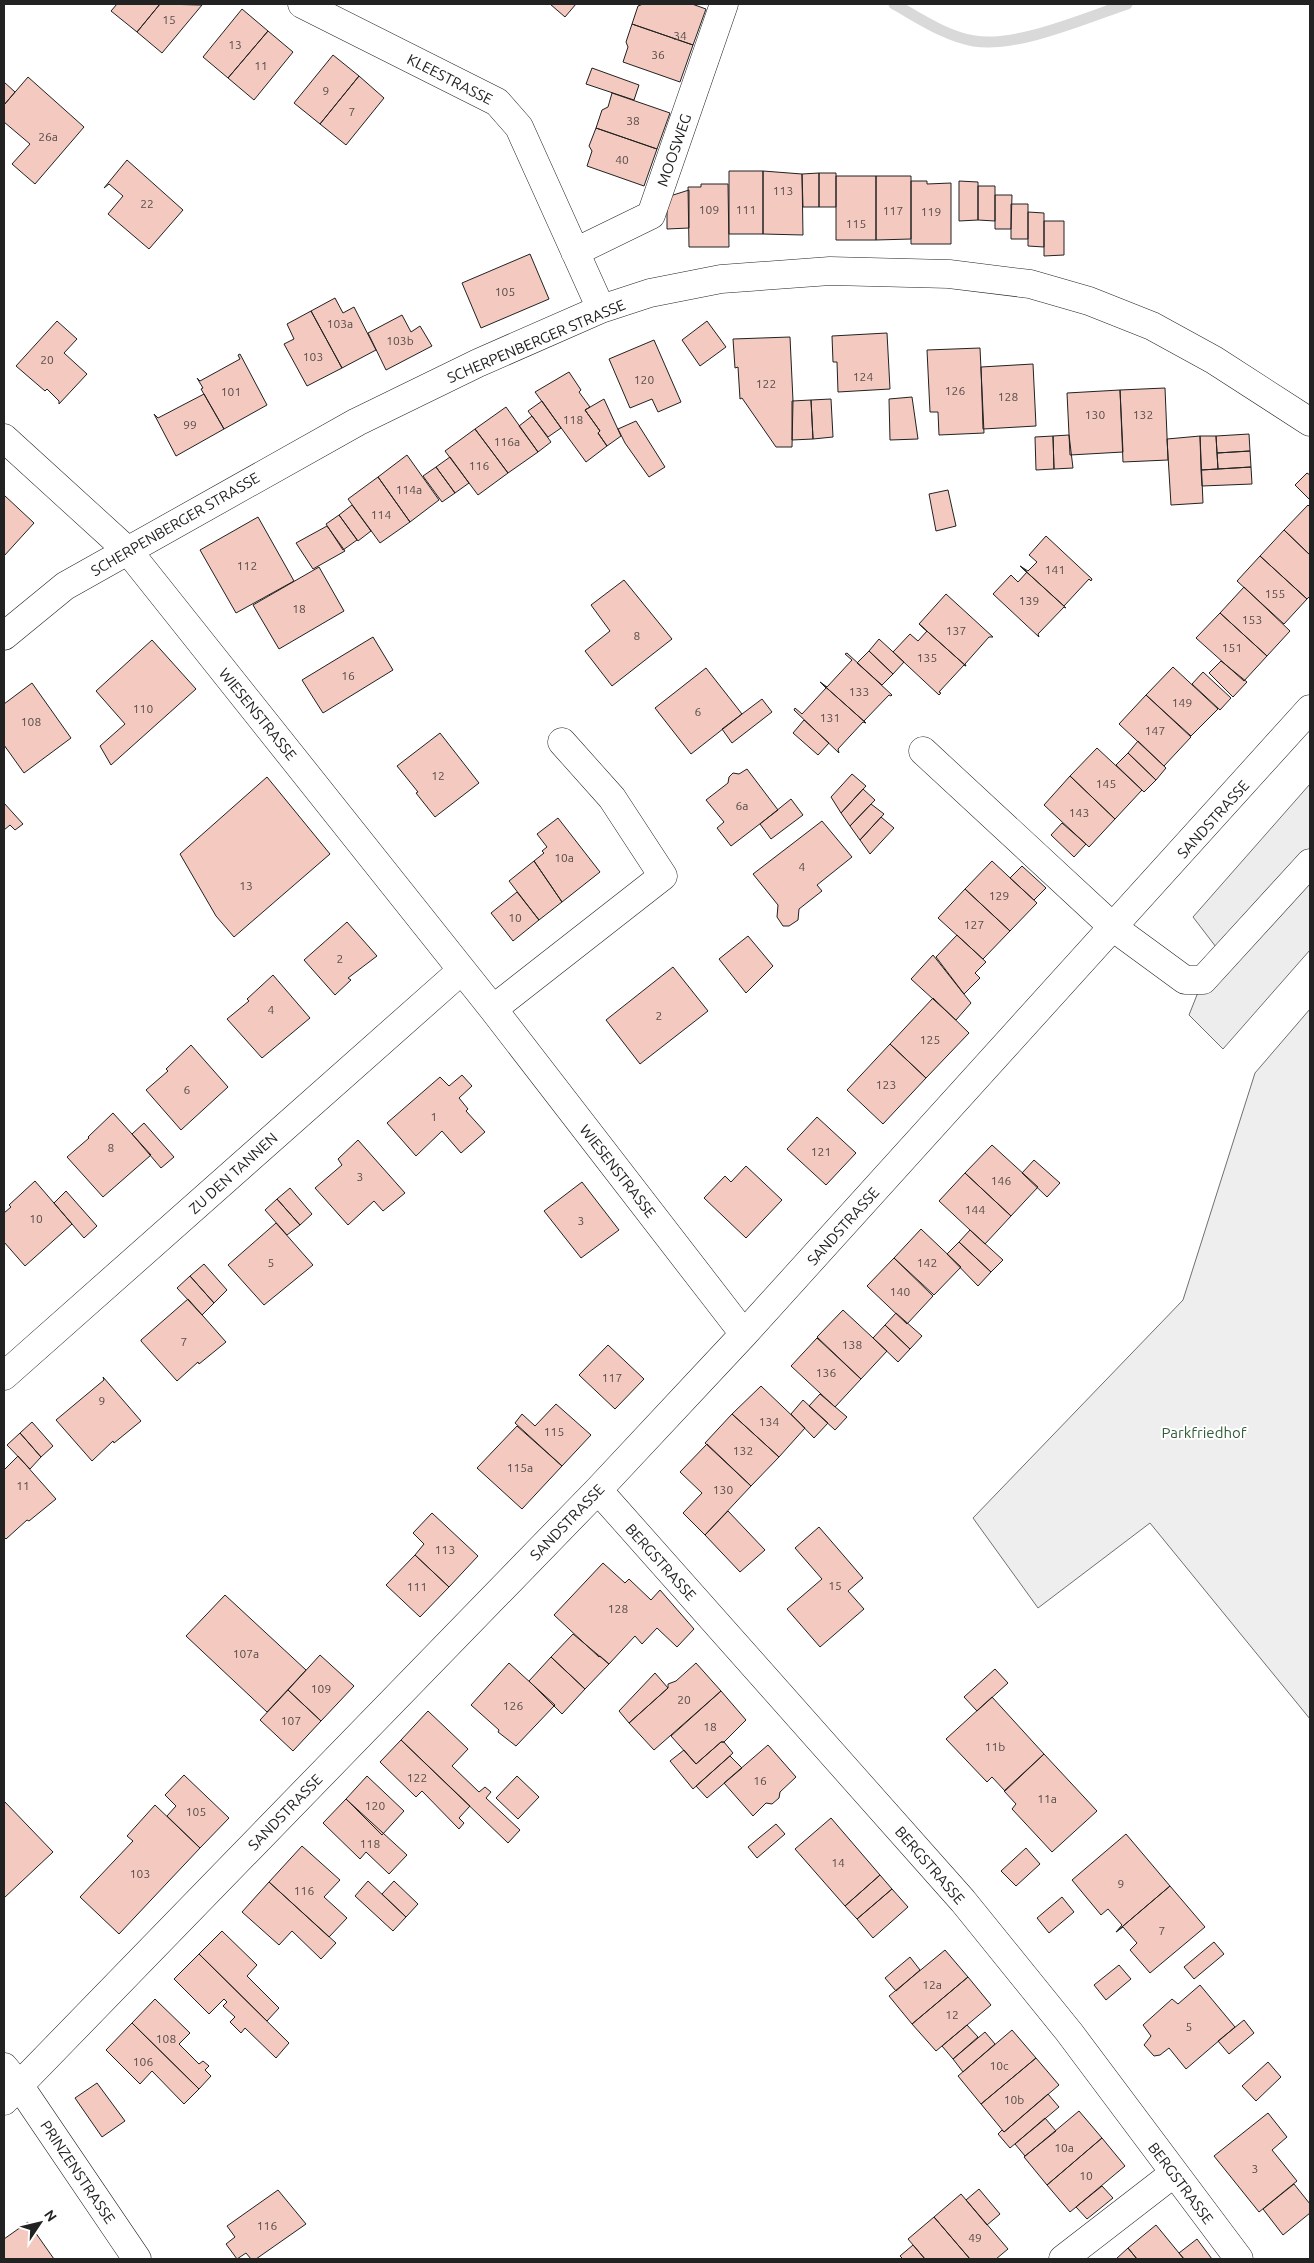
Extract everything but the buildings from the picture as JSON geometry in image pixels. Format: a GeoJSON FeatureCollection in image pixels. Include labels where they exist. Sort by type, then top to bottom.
{"type":"FeatureCollection","features":[{"type":"Feature","properties":{"kind":"street","name":"KLEESTRASSE"},"geometry":{"type":"LineString","coordinates":[[302,4],[497,102],[519,127],[601,309]]}},
{"type":"Feature","properties":{"kind":"street","name":"MOOSWEG"},"geometry":{"type":"LineString","coordinates":[[575,252],[651,215],[724,4]]}},
{"type":"Feature","properties":{"kind":"street","name":"SCHERPENBERGER STRASSE"},"geometry":{"type":"LineString","coordinates":[[4,636],[65,586],[129,552],[358,422],[478,363],[601,309],[650,293],[721,279],[830,271],[949,274],[1030,284],[1089,301],[1152,326],[1214,360],[1310,422]]}},
{"type":"Feature","properties":{"kind":"street","name":"WIESENSTRASSE"},"geometry":{"type":"LineString","coordinates":[[4,438],[129,552],[493,1009],[744,1334]]}},
{"type":"Feature","properties":{"kind":"street","name":"SANDSTRASSE"},"geometry":{"type":"LineString","coordinates":[[9,2084],[598,1490],[744,1334],[1310,710]]}},
{"type":"Feature","properties":{"kind":"street"},"geometry":{"type":"LineString","coordinates":[[493,1009],[663,876],[612,798],[562,742]]}},
{"type":"Feature","properties":{"kind":"street"},"geometry":{"type":"LineString","coordinates":[[923,752],[1114,928],[1185,980],[1203,980],[1310,863]]}},
{"type":"Feature","properties":{"kind":"street","name":"ZU DEN TANNEN"},"geometry":{"type":"LineString","coordinates":[[4,1376],[462,970]]}},
{"type":"Feature","properties":{"kind":"street","name":"BERGSTRASSE"},"geometry":{"type":"LineString","coordinates":[[598,1490],[963,1901],[1069,2032],[1173,2174],[1239,2259]]}},
{"type":"Feature","properties":{"kind":"street","name":"PRINZENSTRASSE"},"geometry":{"type":"LineString","coordinates":[[9,2084],[137,2259]]}},
{"type":"Feature","properties":{"kind":"street"},"geometry":{"type":"LineString","coordinates":[[1064,2259],[1173,2174]]}},
{"type":"Feature","properties":{"kind":"green space","name":"Parkfriedhof"},"geometry":{"type":"Polygon","coordinates":[[[1310,1009],[1310,1719],[1150,1523],[1038,1608],[973,1518],[1183,1300],[1255,1073],[1310,1009]]]}},
{"type":"Feature","properties":{"kind":"shaded area"},"geometry":{"type":"Polygon","coordinates":[[[1310,784],[1310,950],[1223,1049],[1189,1015],[1216,947],[1193,917],[1310,784]]]}},
{"type":"Feature","properties":{"kind":"waterway"},"geometry":{"type":"LineString","coordinates":[[894,4],[932,26],[963,39],[991,42],[1030,36],[1127,4]]}}]}
